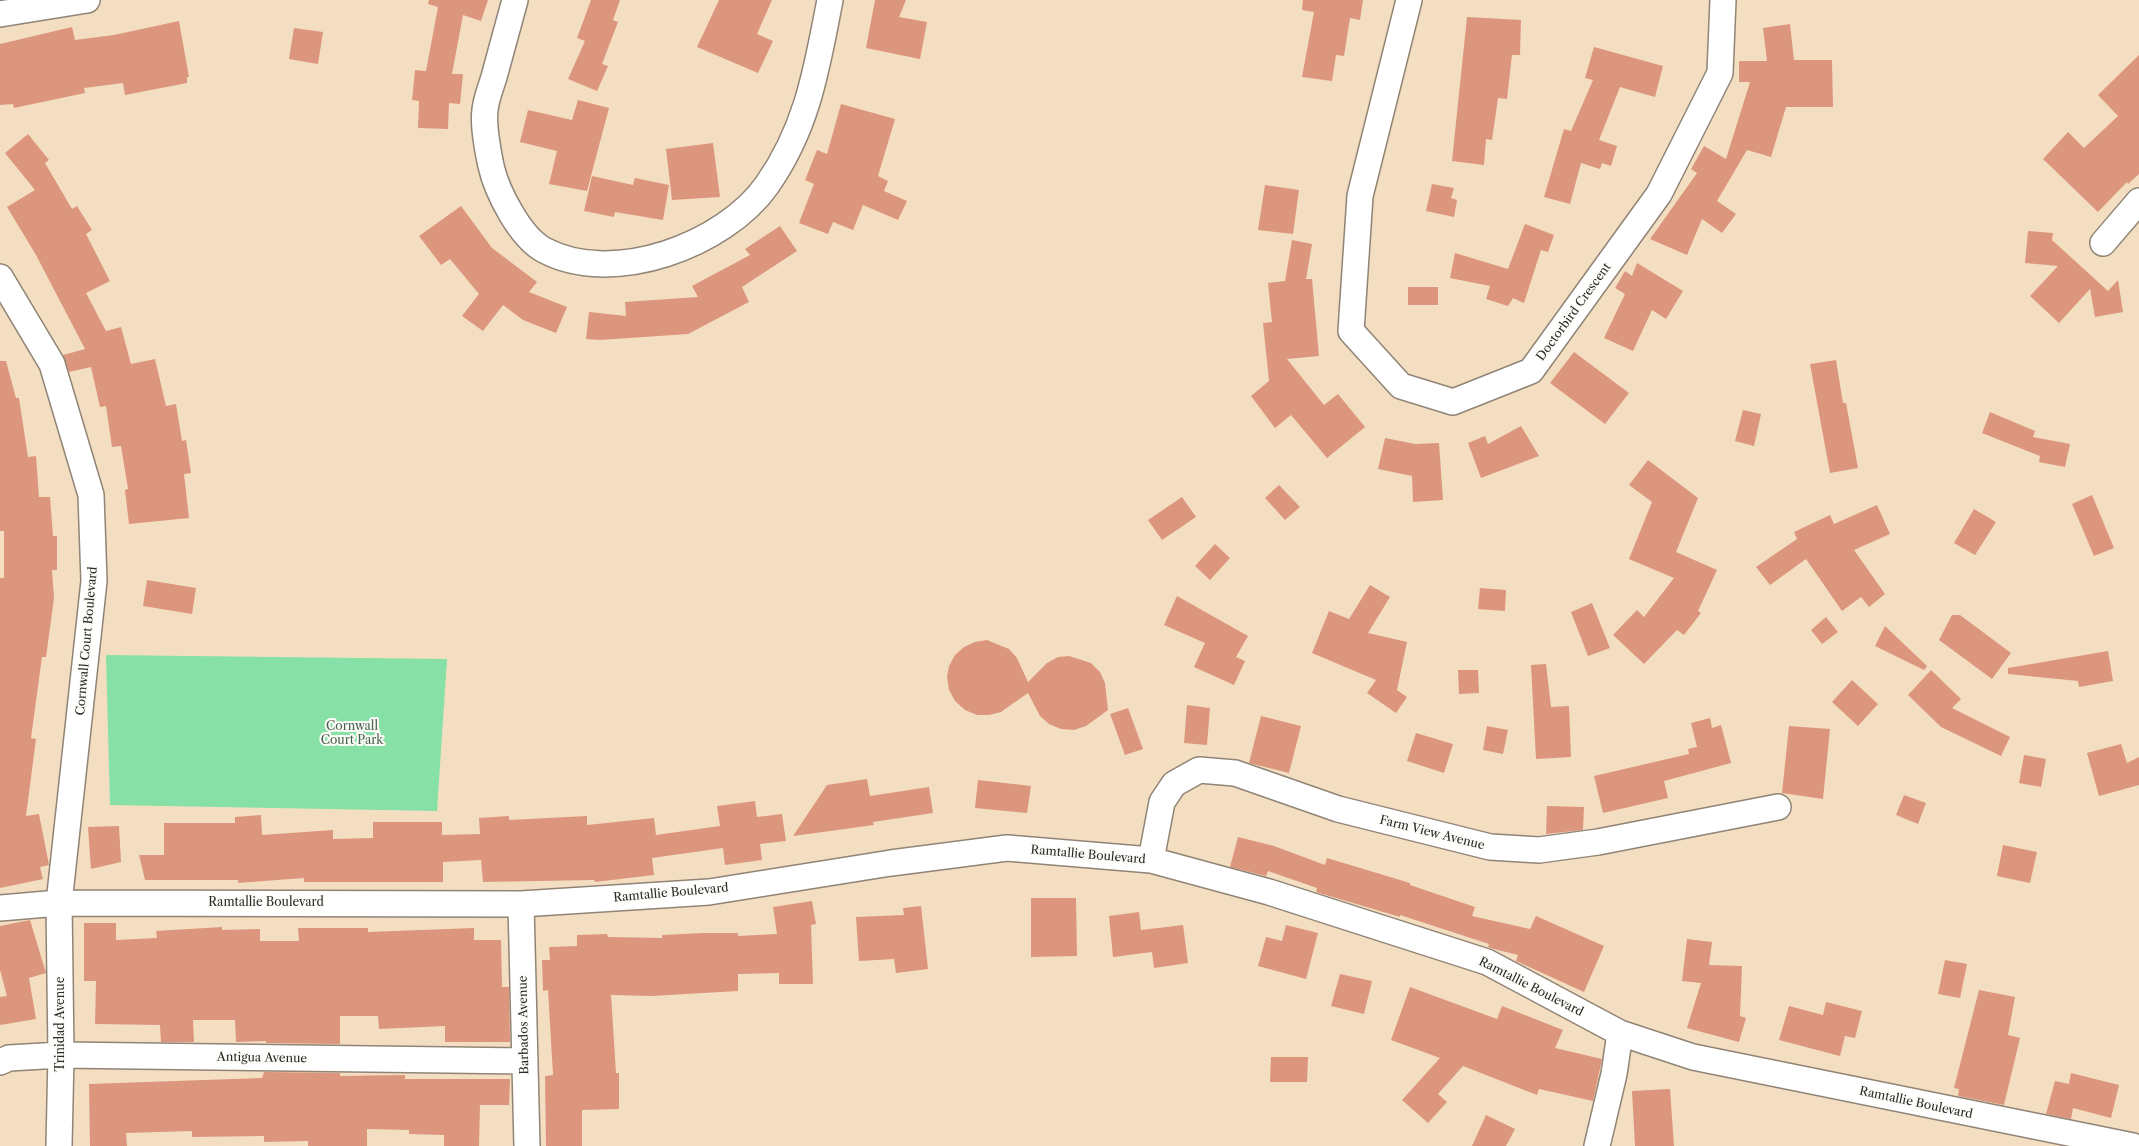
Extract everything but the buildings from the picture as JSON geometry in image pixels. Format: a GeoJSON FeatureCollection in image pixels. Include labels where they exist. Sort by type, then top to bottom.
{"type":"FeatureCollection","features":[{"type":"Feature","properties":{"kind":"street"},"geometry":{"type":"LineString","coordinates":[[0,14],[54,2],[87,0]]}},
{"type":"Feature","properties":{"kind":"street"},"geometry":{"type":"LineString","coordinates":[[515,0],[484,110],[491,167],[512,220],[544,250],[586,264],[638,262],[689,247],[731,221],[766,186],[794,140],[812,89],[830,0]]}},
{"type":"Feature","properties":{"kind":"street","name":"Doctorbird Crescent"},"geometry":{"type":"LineString","coordinates":[[1409,0],[1360,196],[1351,331],[1401,386],[1452,402],[1531,371],[1659,194],[1720,73],[1723,0]]}},
{"type":"Feature","properties":{"kind":"street"},"geometry":{"type":"LineString","coordinates":[[2103,243],[2139,201]]}},
{"type":"Feature","properties":{"kind":"street","name":"Cornwall Court Boulevard"},"geometry":{"type":"LineString","coordinates":[[0,278],[52,364],[91,495],[94,581],[60,903]]}},
{"type":"Feature","properties":{"kind":"street","name":"Farm View Avenue"},"geometry":{"type":"LineString","coordinates":[[1151,860],[1162,802],[1174,784],[1199,770],[1235,773],[1338,809],[1490,847],[1539,850],[1778,807]]}},
{"type":"Feature","properties":{"kind":"street","name":"Ramtallie Boulevard"},"geometry":{"type":"LineString","coordinates":[[0,908],[60,903],[521,904],[710,892],[891,863],[1007,848],[1151,860],[1269,892],[1487,962],[1620,1033],[1693,1057],[2133,1146]]}},
{"type":"Feature","properties":{"kind":"street","name":"Trinidad Avenue"},"geometry":{"type":"LineString","coordinates":[[59,1146],[62,1055],[60,903]]}},
{"type":"Feature","properties":{"kind":"street","name":"Barbados Avenue"},"geometry":{"type":"LineString","coordinates":[[521,904],[527,1146]]}},
{"type":"Feature","properties":{"kind":"street"},"geometry":{"type":"LineString","coordinates":[[1597,1146],[1614,1074],[1620,1033]]}},
{"type":"Feature","properties":{"kind":"street","name":"Antigua Avenue"},"geometry":{"type":"LineString","coordinates":[[0,1062],[9,1058],[62,1055],[525,1061]]}},
{"type":"Feature","properties":{"kind":"green space","name":"Cornwall Court Park"},"geometry":{"type":"Polygon","coordinates":[[[106,655],[447,659],[437,811],[110,805],[106,655]]]}}]}
